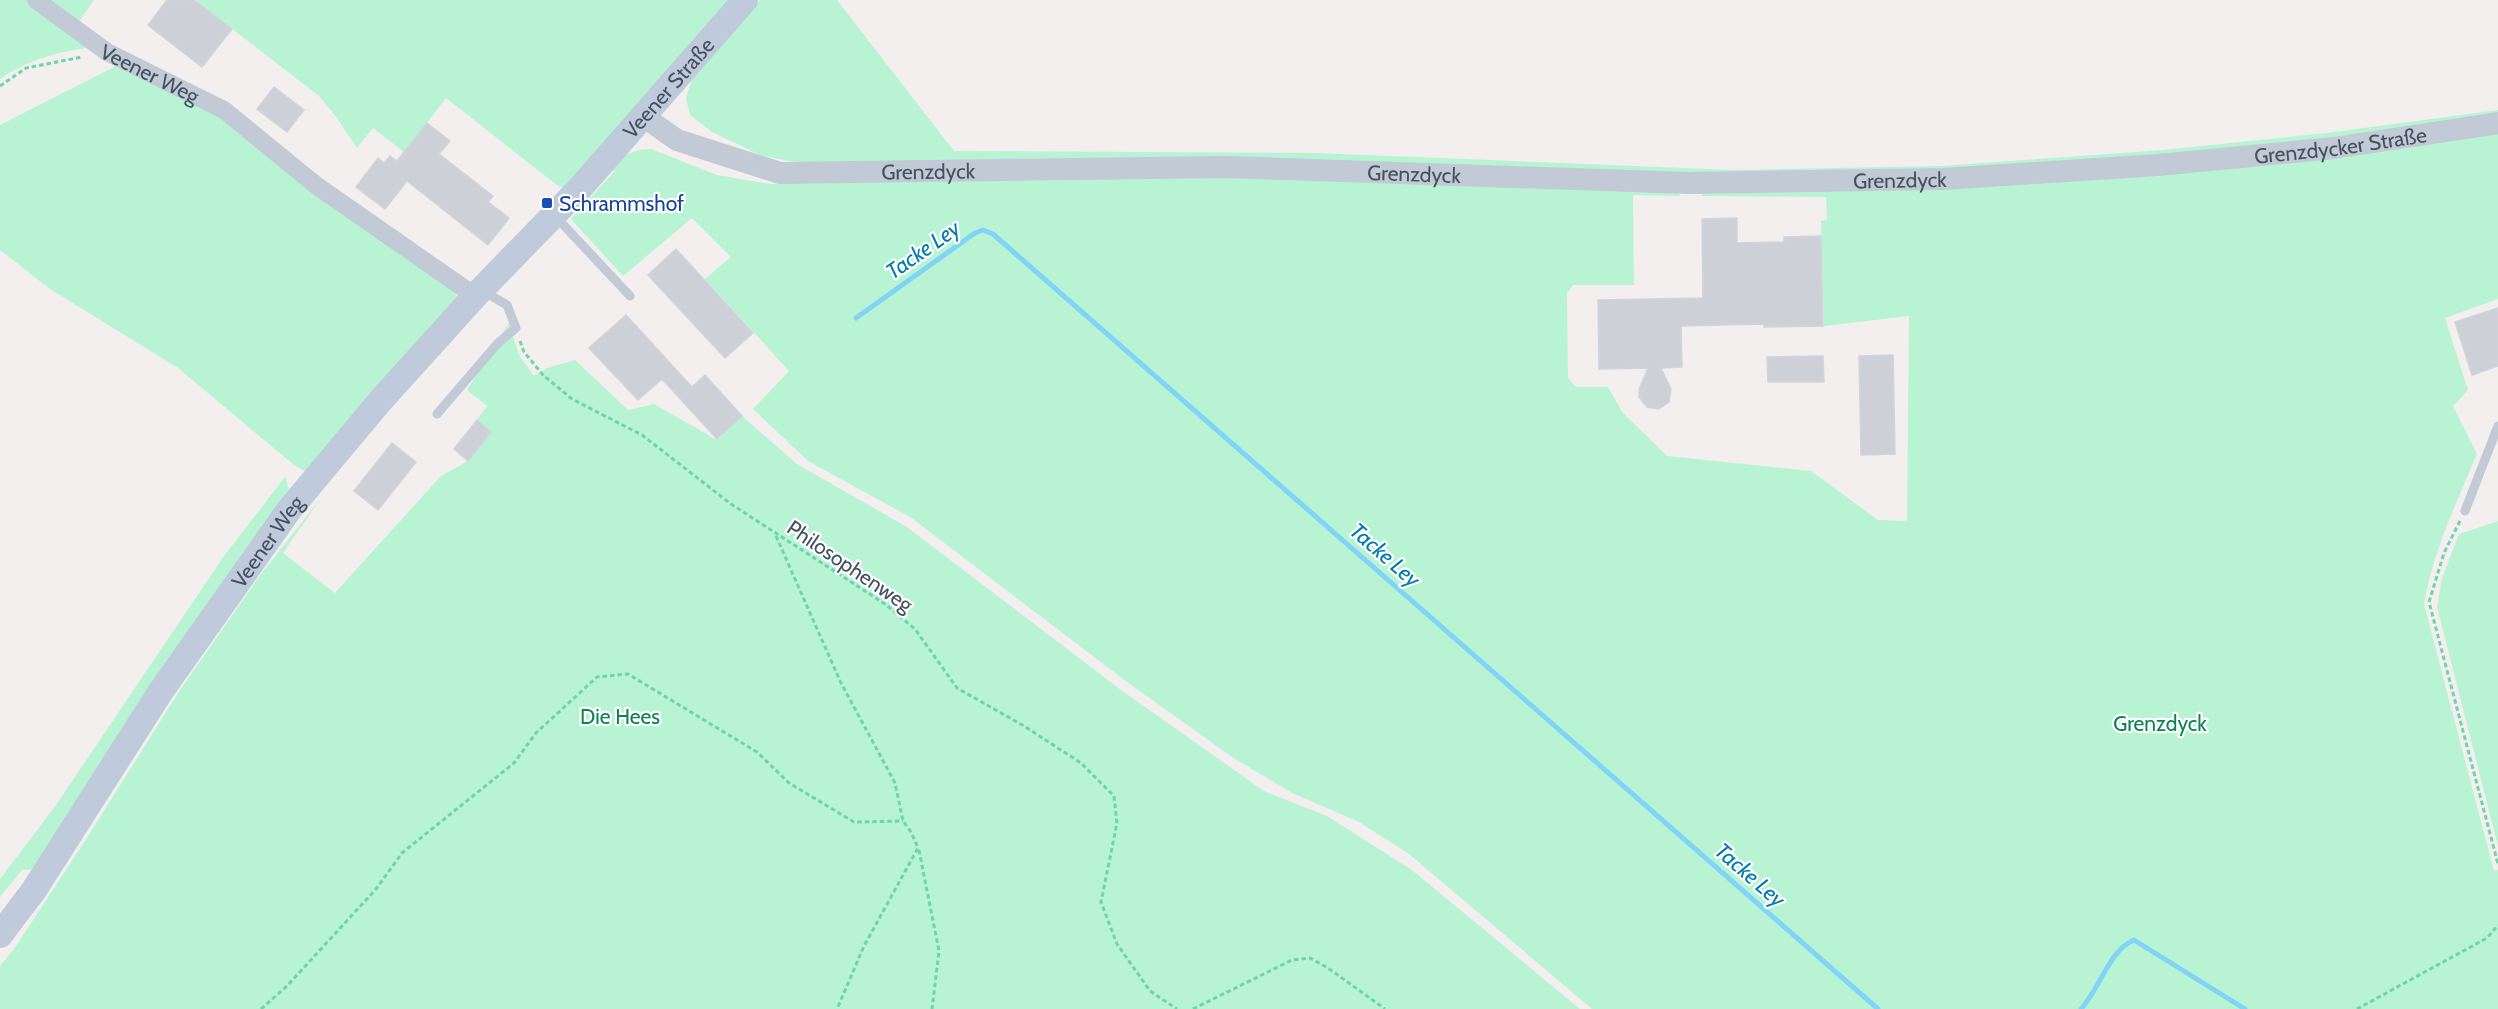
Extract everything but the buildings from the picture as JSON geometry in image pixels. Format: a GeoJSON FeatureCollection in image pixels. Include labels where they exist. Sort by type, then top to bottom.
{"type":"FeatureCollection","features":[{"type":"Feature","properties":{"kind":"main road","name":"Veener Straße"},"geometry":{"type":"LineString","coordinates":[[587,181],[745,0]]}},
{"type":"Feature","properties":{"kind":"main road","name":"Veener Weg"},"geometry":{"type":"LineString","coordinates":[[0,935],[34,890],[161,692],[289,510],[475,293],[587,181]]}},
{"type":"Feature","properties":{"kind":"street","name":"Veener Weg"},"geometry":{"type":"LineString","coordinates":[[36,0],[107,51],[224,110],[317,186],[475,293]]}},
{"type":"Feature","properties":{"kind":"street","name":"Grenzdyck"},"geometry":{"type":"LineString","coordinates":[[643,116],[677,140],[780,174],[1226,166],[1688,183],[1943,179],[2169,164]]}},
{"type":"Feature","properties":{"kind":"street","name":"Grenzdycker Straße"},"geometry":{"type":"LineString","coordinates":[[2169,164],[2334,148],[2498,123]]}},
{"type":"Feature","properties":{"kind":"lane"},"geometry":{"type":"LineString","coordinates":[[555,215],[630,296]]}},
{"type":"Feature","properties":{"kind":"lane"},"geometry":{"type":"LineString","coordinates":[[437,414],[498,344],[516,328],[507,305],[475,293]]}},
{"type":"Feature","properties":{"kind":"lane"},"geometry":{"type":"LineString","coordinates":[[2465,511],[2498,426]]}},
{"type":"Feature","properties":{"kind":"path"},"geometry":{"type":"LineString","coordinates":[[0,86],[26,68],[107,51]]}},
{"type":"Feature","properties":{"kind":"path","name":"Philosophenweg"},"geometry":{"type":"LineString","coordinates":[[516,328],[524,352],[543,375],[572,399],[642,435],[731,504],[885,604],[915,630],[957,688],[1081,762],[1114,796],[1117,822],[1101,902],[1117,944],[1150,992],[1176,1009]]}},
{"type":"Feature","properties":{"kind":"path"},"geometry":{"type":"LineString","coordinates":[[2465,511],[2444,553],[2429,602],[2498,864]]}},
{"type":"Feature","properties":{"kind":"path"},"geometry":{"type":"LineString","coordinates":[[776,535],[841,683],[895,783],[903,821],[918,848],[939,951],[932,1009]]}},
{"type":"Feature","properties":{"kind":"path"},"geometry":{"type":"LineString","coordinates":[[261,1009],[287,986],[376,889],[402,853],[514,764],[536,732],[597,677],[628,674],[757,752],[789,783],[854,822],[903,821]]}},
{"type":"Feature","properties":{"kind":"path"},"geometry":{"type":"LineString","coordinates":[[837,1009],[864,946],[918,848]]}},
{"type":"Feature","properties":{"kind":"path"},"geometry":{"type":"LineString","coordinates":[[2357,1009],[2487,938],[2498,925]]}},
{"type":"Feature","properties":{"kind":"path"},"geometry":{"type":"LineString","coordinates":[[1193,1009],[1292,960],[1310,958],[1328,968],[1385,1009]]}},
{"type":"Feature","properties":{"kind":"green space"},"geometry":{"type":"Polygon","coordinates":[[[0,0],[28,0],[93,47],[44,57],[0,79],[0,0]]]}},
{"type":"Feature","properties":{"kind":"green space"},"geometry":{"type":"Polygon","coordinates":[[[47,0],[94,0],[78,23],[47,0]]]}},
{"type":"Feature","properties":{"kind":"green space"},"geometry":{"type":"Polygon","coordinates":[[[195,0],[736,0],[567,188],[558,186],[446,98],[404,152],[373,128],[357,148],[319,96],[195,0]]]}},
{"type":"Feature","properties":{"kind":"green space"},"geometry":{"type":"Polygon","coordinates":[[[760,0],[837,0],[954,151],[1317,153],[1732,170],[1942,166],[2163,150],[2327,133],[2498,110],[2498,114],[2339,137],[2165,155],[1942,170],[1735,174],[1270,159],[1059,158],[802,163],[762,156],[712,132],[690,115],[686,98],[692,79],[760,0]]]}},
{"type":"Feature","properties":{"kind":"green space"},"geometry":{"type":"Polygon","coordinates":[[[120,64],[220,115],[451,286],[458,298],[314,476],[294,465],[178,368],[50,289],[0,250],[0,125],[120,64]]]}},
{"type":"Feature","properties":{"kind":"green space","name":"Grenzdyck"},"geometry":{"type":"Polygon","coordinates":[[[2498,131],[2498,299],[2445,318],[2468,390],[2453,406],[2477,454],[2439,547],[2424,604],[2494,871],[2498,870],[2498,1009],[1592,1009],[1409,854],[1359,822],[1292,793],[1232,757],[1127,682],[910,517],[808,461],[753,409],[789,371],[705,279],[731,257],[692,218],[623,276],[571,219],[615,171],[610,170],[619,161],[628,154],[644,149],[651,149],[717,175],[770,184],[1080,175],[1281,176],[1677,190],[1680,196],[1633,195],[1634,285],[1573,285],[1567,293],[1568,378],[1576,387],[1608,387],[1623,413],[1667,456],[1811,471],[1878,520],[1907,521],[1909,316],[1824,326],[1821,221],[1827,220],[1826,197],[1702,196],[1702,191],[2498,131]]]}},
{"type":"Feature","properties":{"kind":"green space","name":"Die Hees"},"geometry":{"type":"Polygon","coordinates":[[[509,323],[519,355],[534,376],[547,368],[575,360],[628,410],[654,404],[717,440],[742,416],[797,464],[907,527],[1121,690],[1264,791],[1327,816],[1412,870],[1580,1009],[0,1009],[0,966],[14,949],[85,841],[180,690],[261,574],[321,498],[283,553],[335,593],[441,476],[468,461],[492,432],[477,420],[487,406],[467,390],[509,323]]]}},
{"type":"Feature","properties":{"kind":"green space"},"geometry":{"type":"Polygon","coordinates":[[[285,477],[293,501],[47,868],[22,870],[0,897],[0,879],[56,805],[224,556],[285,477]]]}},
{"type":"Feature","properties":{"kind":"green space"},"geometry":{"type":"Polygon","coordinates":[[[2498,521],[2498,846],[2437,607],[2442,578],[2459,534],[2498,521]]]}},
{"type":"Feature","properties":{"kind":"waterway","name":"Tacke Ley"},"geometry":{"type":"LineString","coordinates":[[856,318],[975,233],[983,230],[993,234],[1878,1009]]}},
{"type":"Feature","properties":{"kind":"waterway","name":"Tacke Ley"},"geometry":{"type":"LineString","coordinates":[[2081,1009],[2111,961],[2118,952],[2134,940],[2245,1009]]}},
{"type":"Feature","properties":{"kind":"place","name":"Schrammshof"},"geometry":{"type":"Point","coordinates":[547,203]}}]}
